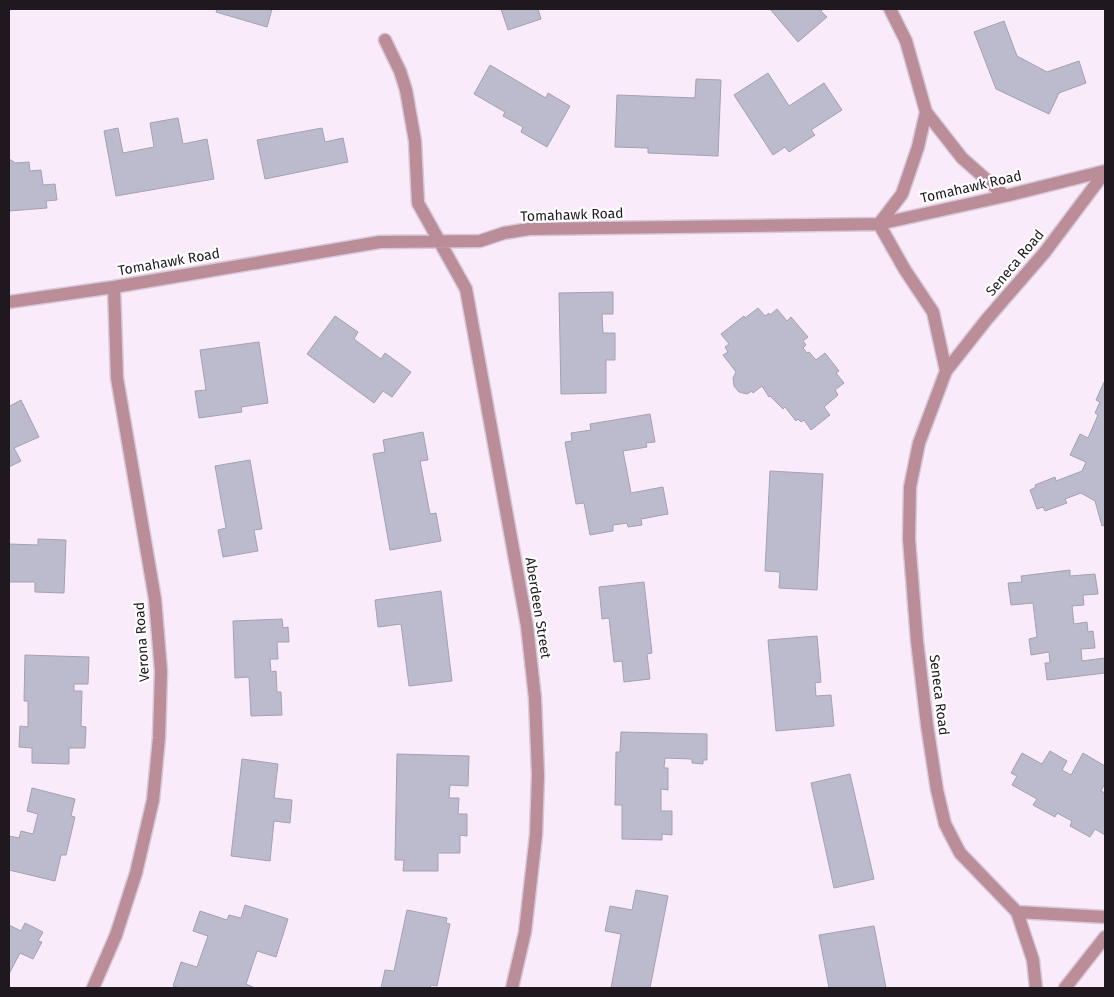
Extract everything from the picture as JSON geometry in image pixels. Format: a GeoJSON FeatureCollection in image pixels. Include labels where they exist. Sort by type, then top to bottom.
{"type":"FeatureCollection","features":[{"type":"Feature","properties":{"kind":"street"},"geometry":{"type":"LineString","coordinates":[[890,9],[906,41],[926,112],[962,158],[1005,196]]}},
{"type":"Feature","properties":{"kind":"street","name":"Aberdeen Street"},"geometry":{"type":"LineString","coordinates":[[385,40],[400,71],[406,90],[415,141],[418,203],[466,289],[527,626],[535,698],[538,775],[536,835],[525,932],[512,988]]}},
{"type":"Feature","properties":{"kind":"street"},"geometry":{"type":"LineString","coordinates":[[926,112],[918,147],[902,194],[879,224],[905,270],[933,312],[946,371]]}},
{"type":"Feature","properties":{"kind":"street","name":"Tomahawk Road"},"geometry":{"type":"LineString","coordinates":[[9,302],[114,287],[380,242],[480,241],[504,233],[530,229],[879,224],[1005,196],[1105,171]]}},
{"type":"Feature","properties":{"kind":"street","name":"Seneca Road"},"geometry":{"type":"LineString","coordinates":[[1017,912],[960,853],[945,824],[937,790],[927,725],[917,641],[909,539],[910,487],[919,443],[946,371],[987,319],[1045,252],[1105,171]]}},
{"type":"Feature","properties":{"kind":"street","name":"Verona Road"},"geometry":{"type":"LineString","coordinates":[[92,988],[116,935],[136,873],[153,800],[159,738],[160,671],[155,599],[117,378],[114,287]]}},
{"type":"Feature","properties":{"kind":"street"},"geometry":{"type":"LineString","coordinates":[[1036,988],[1033,960],[1017,912],[1105,917]]}},
{"type":"Feature","properties":{"kind":"street"},"geometry":{"type":"LineString","coordinates":[[1065,988],[1105,937]]}},
{"type":"Feature","properties":{"kind":"building"},"geometry":{"type":"Polygon","coordinates":[[[217,9],[272,9],[267,27],[216,12],[217,9]]]}},
{"type":"Feature","properties":{"kind":"building"},"geometry":{"type":"Polygon","coordinates":[[[501,9],[538,9],[541,19],[508,30],[501,9]]]}},
{"type":"Feature","properties":{"kind":"building"},"geometry":{"type":"Polygon","coordinates":[[[770,9],[823,9],[821,11],[827,17],[798,42],[770,9]]]}},
{"type":"Feature","properties":{"kind":"building"},"geometry":{"type":"Polygon","coordinates":[[[1004,21],[1017,56],[1047,72],[1079,61],[1086,83],[1059,93],[1049,114],[996,89],[974,32],[1004,21]]]}},
{"type":"Feature","properties":{"kind":"building"},"geometry":{"type":"Polygon","coordinates":[[[490,65],[546,98],[548,93],[570,106],[547,147],[521,132],[523,127],[503,116],[505,112],[474,94],[490,65]]]}},
{"type":"Feature","properties":{"kind":"building"},"geometry":{"type":"Polygon","coordinates":[[[768,73],[789,106],[824,83],[842,110],[811,130],[815,135],[789,152],[785,147],[773,155],[734,95],[768,73]]]}},
{"type":"Feature","properties":{"kind":"building"},"geometry":{"type":"Polygon","coordinates":[[[696,79],[721,80],[718,156],[648,153],[648,148],[615,147],[617,95],[695,98],[696,79]]]}},
{"type":"Feature","properties":{"kind":"building"},"geometry":{"type":"Polygon","coordinates":[[[178,118],[183,144],[207,139],[214,179],[116,196],[104,131],[118,128],[123,153],[154,147],[150,123],[178,118]]]}},
{"type":"Feature","properties":{"kind":"building"},"geometry":{"type":"Polygon","coordinates":[[[322,128],[325,142],[343,138],[348,162],[265,179],[257,140],[322,128]]]}},
{"type":"Feature","properties":{"kind":"building"},"geometry":{"type":"Polygon","coordinates":[[[9,160],[15,163],[29,162],[30,171],[41,170],[43,185],[55,184],[57,200],[46,201],[47,208],[9,211],[9,160]]]}},
{"type":"Feature","properties":{"kind":"building"},"geometry":{"type":"Polygon","coordinates":[[[613,292],[613,314],[602,314],[603,333],[615,333],[615,360],[606,360],[606,393],[561,394],[559,293],[613,292]]]}},
{"type":"Feature","properties":{"kind":"building"},"geometry":{"type":"Polygon","coordinates":[[[758,308],[765,316],[769,313],[770,315],[777,309],[787,321],[791,317],[808,337],[803,341],[806,345],[803,348],[807,353],[809,352],[816,360],[825,353],[839,371],[836,373],[844,383],[835,390],[838,395],[824,407],[830,415],[811,430],[804,420],[801,422],[798,419],[796,421],[785,407],[783,409],[769,397],[762,386],[753,393],[752,391],[747,394],[739,392],[734,386],[733,378],[736,372],[723,355],[728,352],[725,347],[729,344],[721,334],[744,316],[745,318],[758,308]]]}},
{"type":"Feature","properties":{"kind":"building"},"geometry":{"type":"Polygon","coordinates":[[[335,316],[358,332],[354,339],[381,359],[385,353],[411,372],[392,397],[383,391],[374,403],[307,354],[335,316]]]}},
{"type":"Feature","properties":{"kind":"building"},"geometry":{"type":"Polygon","coordinates":[[[259,342],[268,403],[241,407],[242,412],[199,418],[195,391],[206,390],[200,350],[259,342]]]}},
{"type":"Feature","properties":{"kind":"building"},"geometry":{"type":"Polygon","coordinates":[[[1104,382],[1105,530],[1104,525],[1102,526],[1095,501],[1081,493],[1065,499],[1067,503],[1045,511],[1043,507],[1037,509],[1030,490],[1036,487],[1035,485],[1055,477],[1056,481],[1082,471],[1086,462],[1070,455],[1080,434],[1088,438],[1098,415],[1095,413],[1100,402],[1096,400],[1104,382]]]}},
{"type":"Feature","properties":{"kind":"building"},"geometry":{"type":"Polygon","coordinates":[[[21,400],[39,437],[14,448],[21,461],[9,467],[9,403],[10,406],[21,400]]]}},
{"type":"Feature","properties":{"kind":"building"},"geometry":{"type":"Polygon","coordinates":[[[650,414],[655,442],[646,443],[647,447],[623,451],[631,493],[663,487],[668,514],[641,519],[642,525],[628,527],[627,523],[613,525],[613,531],[590,535],[584,503],[576,504],[565,442],[572,441],[571,433],[591,430],[590,424],[650,414]]]}},
{"type":"Feature","properties":{"kind":"building"},"geometry":{"type":"Polygon","coordinates":[[[423,432],[428,460],[420,461],[430,514],[436,513],[441,541],[390,550],[373,454],[385,452],[383,440],[423,432]]]}},
{"type":"Feature","properties":{"kind":"building"},"geometry":{"type":"Polygon","coordinates":[[[250,460],[262,529],[254,530],[258,551],[223,557],[218,530],[226,528],[215,466],[250,460]]]}},
{"type":"Feature","properties":{"kind":"building"},"geometry":{"type":"Polygon","coordinates":[[[770,471],[823,474],[817,590],[779,588],[780,572],[765,571],[770,471]]]}},
{"type":"Feature","properties":{"kind":"building"},"geometry":{"type":"Polygon","coordinates":[[[38,539],[66,540],[64,593],[35,592],[35,582],[9,582],[9,544],[38,545],[38,539]]]}},
{"type":"Feature","properties":{"kind":"building"},"geometry":{"type":"Polygon","coordinates":[[[1070,570],[1070,576],[1095,574],[1098,594],[1083,595],[1084,605],[1072,606],[1074,624],[1087,622],[1088,632],[1093,631],[1095,648],[1081,649],[1082,661],[1105,658],[1105,673],[1047,680],[1045,663],[1050,663],[1049,652],[1031,655],[1029,639],[1037,637],[1033,603],[1011,605],[1008,583],[1022,582],[1021,576],[1070,570]]]}},
{"type":"Feature","properties":{"kind":"building"},"geometry":{"type":"Polygon","coordinates":[[[644,582],[652,653],[647,654],[650,679],[624,682],[622,661],[614,662],[609,618],[602,619],[599,587],[644,582]]]}},
{"type":"Feature","properties":{"kind":"building"},"geometry":{"type":"Polygon","coordinates":[[[441,591],[452,681],[409,686],[401,624],[378,627],[375,600],[441,591]]]}},
{"type":"Feature","properties":{"kind":"building"},"geometry":{"type":"Polygon","coordinates":[[[282,619],[283,628],[288,627],[289,642],[277,642],[278,659],[270,659],[271,672],[276,671],[277,692],[281,692],[282,715],[251,716],[249,677],[235,678],[233,621],[282,619]]]}},
{"type":"Feature","properties":{"kind":"building"},"geometry":{"type":"Polygon","coordinates":[[[817,636],[821,682],[815,683],[816,696],[831,695],[834,726],[776,731],[768,640],[817,636]]]}},
{"type":"Feature","properties":{"kind":"building"},"geometry":{"type":"Polygon","coordinates":[[[25,655],[89,657],[88,684],[74,684],[74,691],[82,691],[81,726],[86,727],[85,748],[69,748],[69,764],[32,763],[32,748],[19,747],[20,726],[28,727],[28,701],[24,701],[25,655]]]}},
{"type":"Feature","properties":{"kind":"building"},"geometry":{"type":"Polygon","coordinates":[[[621,732],[707,734],[707,760],[703,760],[703,764],[692,763],[692,759],[665,758],[664,768],[668,768],[668,790],[661,789],[661,811],[672,811],[672,835],[662,834],[662,840],[622,839],[622,805],[615,805],[616,752],[620,752],[621,732]]]}},
{"type":"Feature","properties":{"kind":"building"},"geometry":{"type":"Polygon","coordinates":[[[1050,751],[1067,761],[1062,770],[1071,775],[1083,753],[1105,766],[1105,783],[1101,791],[1105,793],[1105,835],[1095,829],[1090,837],[1070,826],[1072,821],[1057,813],[1055,817],[1033,805],[1037,799],[1012,785],[1017,776],[1011,773],[1022,753],[1042,764],[1050,751]]]}},
{"type":"Feature","properties":{"kind":"building"},"geometry":{"type":"Polygon","coordinates":[[[397,754],[469,756],[468,786],[450,785],[449,798],[459,798],[458,814],[467,814],[467,836],[460,835],[460,853],[438,853],[438,871],[403,871],[404,860],[395,860],[397,754]]]}},
{"type":"Feature","properties":{"kind":"building"},"geometry":{"type":"Polygon","coordinates":[[[242,759],[278,764],[274,798],[292,800],[290,823],[274,821],[270,861],[231,856],[242,759]]]}},
{"type":"Feature","properties":{"kind":"building"},"geometry":{"type":"Polygon","coordinates":[[[850,774],[874,879],[834,888],[811,783],[850,774]]]}},
{"type":"Feature","properties":{"kind":"building"},"geometry":{"type":"Polygon","coordinates":[[[32,788],[75,799],[71,816],[75,817],[66,855],[61,855],[55,881],[9,870],[9,836],[19,838],[21,831],[33,834],[38,814],[27,811],[32,788]]]}},
{"type":"Feature","properties":{"kind":"building"},"geometry":{"type":"Polygon","coordinates":[[[636,890],[668,896],[650,988],[611,988],[621,934],[605,931],[610,906],[632,910],[636,890]]]}},
{"type":"Feature","properties":{"kind":"building"},"geometry":{"type":"Polygon","coordinates":[[[245,905],[288,919],[276,957],[257,951],[246,984],[255,988],[181,988],[173,986],[181,962],[197,967],[208,936],[193,931],[200,911],[227,920],[229,915],[241,918],[245,905]]]}},
{"type":"Feature","properties":{"kind":"building"},"geometry":{"type":"Polygon","coordinates":[[[407,910],[447,918],[446,923],[450,924],[437,986],[431,985],[430,988],[381,988],[385,970],[394,971],[407,910]]]}},
{"type":"Feature","properties":{"kind":"building"},"geometry":{"type":"Polygon","coordinates":[[[25,923],[43,932],[38,941],[42,942],[33,959],[20,953],[9,974],[9,925],[21,931],[25,923]]]}},
{"type":"Feature","properties":{"kind":"building"},"geometry":{"type":"Polygon","coordinates":[[[874,926],[886,988],[829,988],[819,935],[874,926]]]}}]}
